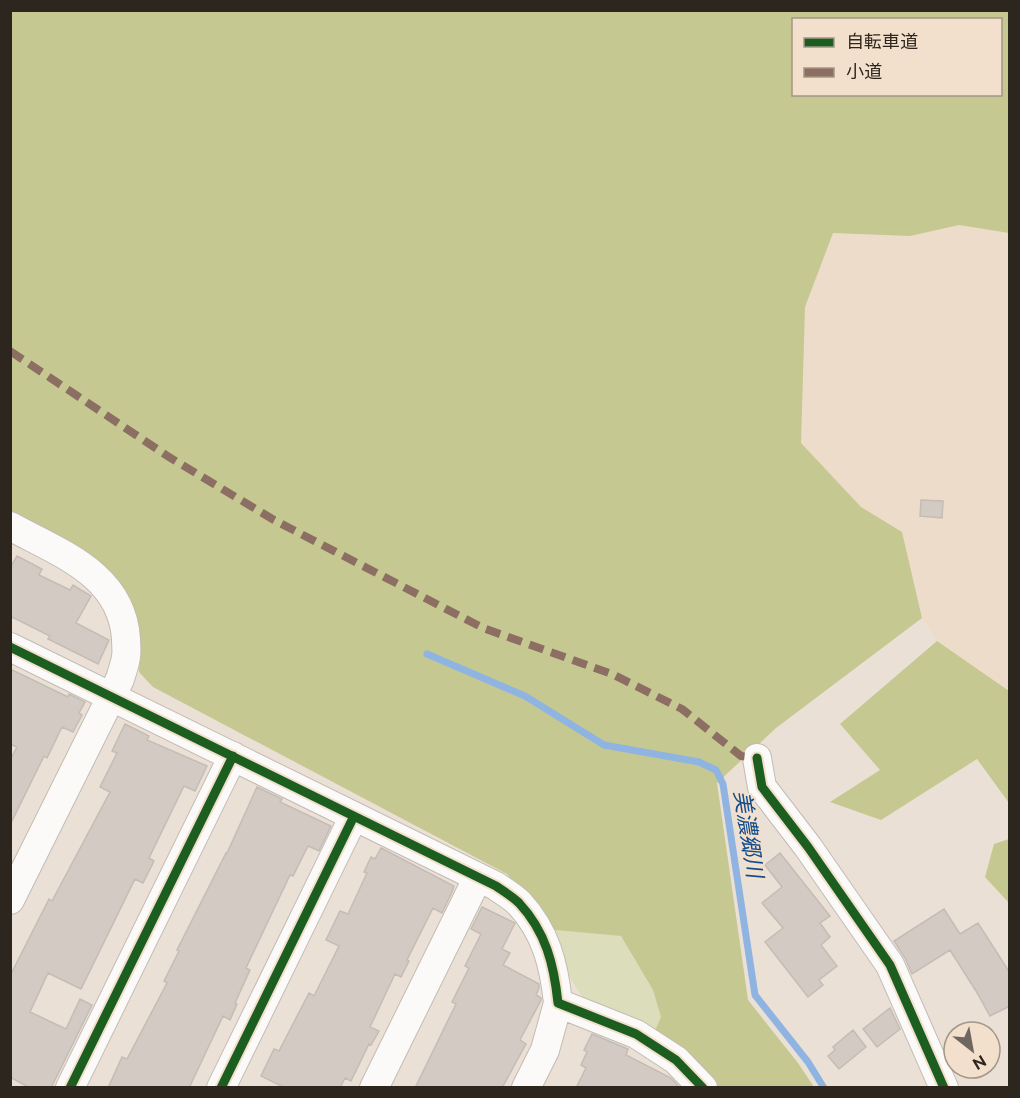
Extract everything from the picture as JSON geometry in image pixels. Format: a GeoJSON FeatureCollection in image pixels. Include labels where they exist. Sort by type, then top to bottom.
{"type":"FeatureCollection","features":[{"type":"Feature","properties":{"kind":"street"},"geometry":{"type":"LineString","coordinates":[[10,526],[88,569],[104,583],[118,604],[125,625],[127,657],[120,679],[10,900]]}},
{"type":"Feature","properties":{"kind":"street"},"geometry":{"type":"LineString","coordinates":[[10,647],[496,886],[518,902],[545,941],[555,974],[558,1003],[545,1050],[526,1088]]}},
{"type":"Feature","properties":{"kind":"street"},"geometry":{"type":"LineString","coordinates":[[70,1088],[232,756]]}},
{"type":"Feature","properties":{"kind":"street"},"geometry":{"type":"LineString","coordinates":[[757,758],[762,787],[808,847],[890,965],[944,1088]]}},
{"type":"Feature","properties":{"kind":"street"},"geometry":{"type":"LineString","coordinates":[[222,1088],[354,816]]}},
{"type":"Feature","properties":{"kind":"street"},"geometry":{"type":"LineString","coordinates":[[374,1088],[478,877]]}},
{"type":"Feature","properties":{"kind":"street"},"geometry":{"type":"LineString","coordinates":[[558,1003],[636,1034],[675,1060],[694,1084]]}},
{"type":"Feature","properties":{"kind":"shaded area"},"geometry":{"type":"Polygon","coordinates":[[[959,225],[1009,233],[1009,691],[937,641],[922,618],[902,532],[861,507],[801,443],[805,307],[833,233],[910,236],[959,225]]]}},
{"type":"Feature","properties":{"kind":"green space"},"geometry":{"type":"Polygon","coordinates":[[[10,11],[1009,11],[1009,233],[959,225],[910,236],[833,233],[805,307],[801,443],[861,507],[902,532],[922,618],[776,728],[717,783],[748,1000],[814,1087],[717,1087],[653,1035],[661,1017],[653,990],[621,936],[555,930],[507,874],[153,687],[139,672],[136,619],[132,603],[123,587],[95,561],[62,540],[11,514],[10,11]]]}},
{"type":"Feature","properties":{"kind":"green space"},"geometry":{"type":"Polygon","coordinates":[[[937,641],[1009,691],[1009,803],[977,759],[881,820],[830,802],[880,770],[840,724],[937,641]]]}},
{"type":"Feature","properties":{"kind":"green space"},"geometry":{"type":"Polygon","coordinates":[[[1010,839],[1009,903],[985,877],[994,844],[1010,839]]]}},
{"type":"Feature","properties":{"kind":"green space"},"geometry":{"type":"Polygon","coordinates":[[[555,930],[621,936],[653,990],[661,1017],[653,1035],[588,1005],[568,975],[555,930]]]}},
{"type":"Feature","properties":{"kind":"building"},"geometry":{"type":"Polygon","coordinates":[[[921,500],[943,501],[942,518],[920,516],[921,500]]]}},
{"type":"Feature","properties":{"kind":"building"},"geometry":{"type":"Polygon","coordinates":[[[17,556],[42,569],[39,575],[70,590],[73,585],[91,596],[76,623],[109,640],[98,664],[48,639],[50,636],[10,616],[10,568],[17,556]]]}},
{"type":"Feature","properties":{"kind":"building"},"geometry":{"type":"Polygon","coordinates":[[[10,669],[68,697],[69,694],[85,702],[79,713],[82,715],[73,732],[62,727],[47,758],[44,756],[10,825],[10,760],[17,747],[10,744],[10,669]]]}},
{"type":"Feature","properties":{"kind":"building"},"geometry":{"type":"Polygon","coordinates":[[[125,724],[149,736],[147,740],[207,766],[195,791],[184,786],[149,858],[154,861],[143,883],[135,879],[81,989],[48,973],[30,1012],[66,1029],[80,999],[92,1005],[51,1088],[30,1088],[10,1077],[10,976],[49,899],[52,901],[110,792],[100,787],[117,753],[112,751],[125,724]]]}},
{"type":"Feature","properties":{"kind":"building"},"geometry":{"type":"Polygon","coordinates":[[[257,787],[282,799],[280,802],[331,826],[319,851],[308,846],[293,876],[290,875],[246,968],[250,970],[230,1020],[223,1016],[189,1088],[108,1088],[122,1057],[127,1059],[167,983],[164,981],[179,951],[177,950],[227,853],[257,787]]]}},
{"type":"Feature","properties":{"kind":"building"},"geometry":{"type":"Polygon","coordinates":[[[381,848],[454,886],[452,892],[442,913],[433,908],[401,977],[395,974],[370,1027],[379,1031],[371,1045],[369,1044],[351,1081],[345,1078],[340,1088],[285,1088],[261,1076],[274,1049],[279,1051],[309,993],[314,996],[339,946],[326,940],[340,911],[348,914],[367,873],[364,872],[371,857],[375,859],[381,848]]]}},
{"type":"Feature","properties":{"kind":"building"},"geometry":{"type":"Polygon","coordinates":[[[780,853],[830,916],[820,923],[830,937],[821,945],[837,966],[819,980],[823,985],[808,997],[765,942],[783,928],[762,903],[782,887],[765,865],[780,853]]]}},
{"type":"Feature","properties":{"kind":"building"},"geometry":{"type":"Polygon","coordinates":[[[482,907],[515,923],[502,949],[510,953],[503,965],[539,984],[536,995],[541,1000],[520,1040],[526,1044],[502,1088],[415,1088],[456,1004],[452,1002],[469,968],[465,966],[481,934],[471,929],[482,907]]]}},
{"type":"Feature","properties":{"kind":"building"},"geometry":{"type":"Polygon","coordinates":[[[944,909],[960,934],[978,923],[1010,973],[1010,1006],[990,1016],[950,950],[912,974],[894,941],[944,909]]]}},
{"type":"Feature","properties":{"kind":"building"},"geometry":{"type":"Polygon","coordinates":[[[890,1008],[900,1029],[877,1047],[863,1029],[890,1008]]]}},
{"type":"Feature","properties":{"kind":"building"},"geometry":{"type":"Polygon","coordinates":[[[853,1030],[866,1047],[839,1069],[828,1056],[835,1050],[833,1047],[853,1030]]]}},
{"type":"Feature","properties":{"kind":"building"},"geometry":{"type":"Polygon","coordinates":[[[592,1034],[628,1049],[626,1055],[671,1078],[680,1088],[576,1088],[586,1068],[581,1065],[587,1052],[584,1050],[592,1034]]]}},
{"type":"Feature","properties":{"kind":"waterway","name":"美濃郷川"},"geometry":{"type":"LineString","coordinates":[[427,654],[525,696],[604,745],[699,762],[716,770],[723,784],[755,995],[808,1062],[824,1088]]}},
{"type":"Feature","properties":{"kind":"marked path"},"geometry":{"type":"LineString","coordinates":[[10,351],[169,457],[274,520],[483,628],[612,674],[682,709],[741,756],[757,758]]}},
{"type":"Feature","properties":{"kind":"cycle path"},"geometry":{"type":"LineString","coordinates":[[10,647],[496,886],[519,903],[542,937],[551,962],[558,1003],[636,1034],[676,1060],[703,1088]]}},
{"type":"Feature","properties":{"kind":"cycle path"},"geometry":{"type":"LineString","coordinates":[[70,1088],[233,756]]}},
{"type":"Feature","properties":{"kind":"cycle path"},"geometry":{"type":"LineString","coordinates":[[757,758],[762,787],[808,847],[890,965],[944,1088]]}},
{"type":"Feature","properties":{"kind":"cycle path"},"geometry":{"type":"LineString","coordinates":[[221,1088],[354,816]]}}]}
